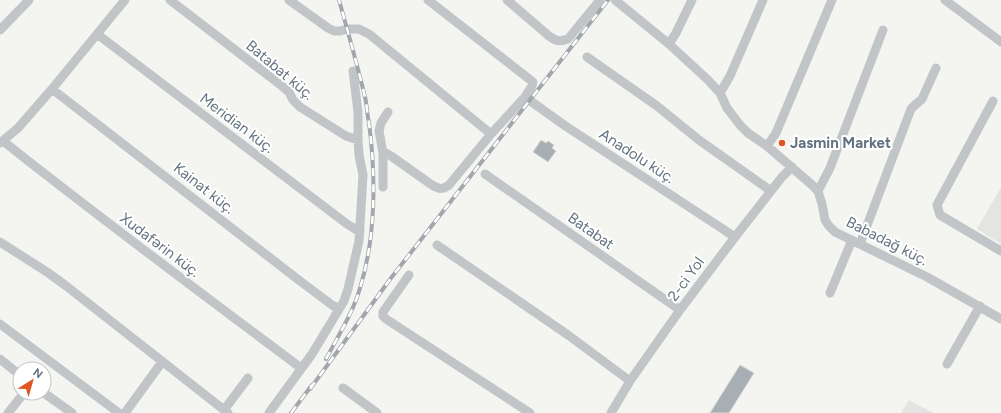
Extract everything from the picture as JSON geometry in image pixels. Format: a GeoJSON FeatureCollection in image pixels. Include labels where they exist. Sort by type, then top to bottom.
{"type":"FeatureCollection","features":[{"type":"Feature","properties":{"kind":"street"},"geometry":{"type":"LineString","coordinates":[[0,30],[29,0]]}},
{"type":"Feature","properties":{"kind":"street"},"geometry":{"type":"LineString","coordinates":[[1,142],[18,128],[125,0]]}},
{"type":"Feature","properties":{"kind":"street","name":"Batabat küç."},"geometry":{"type":"LineString","coordinates":[[170,0],[282,86],[289,92],[293,100],[300,107],[346,136],[358,140]]}},
{"type":"Feature","properties":{"kind":"street"},"geometry":{"type":"LineString","coordinates":[[289,0],[310,16],[334,31],[359,29],[364,31],[491,134]]}},
{"type":"Feature","properties":{"kind":"street"},"geometry":{"type":"LineString","coordinates":[[383,153],[391,156],[438,189],[443,189],[449,185],[491,134],[525,98],[532,86],[533,82],[428,0]]}},
{"type":"Feature","properties":{"kind":"street"},"geometry":{"type":"LineString","coordinates":[[507,0],[555,40],[561,42],[568,39],[600,0]]}},
{"type":"Feature","properties":{"kind":"street"},"geometry":{"type":"LineString","coordinates":[[615,0],[669,44],[708,80],[720,93],[727,108],[748,133],[768,146],[818,191],[830,168],[883,30]]}},
{"type":"Feature","properties":{"kind":"street"},"geometry":{"type":"LineString","coordinates":[[669,44],[692,0]]}},
{"type":"Feature","properties":{"kind":"street"},"geometry":{"type":"LineString","coordinates":[[720,93],[730,76],[763,0]]}},
{"type":"Feature","properties":{"kind":"street"},"geometry":{"type":"LineString","coordinates":[[768,146],[776,134],[832,0]]}},
{"type":"Feature","properties":{"kind":"street"},"geometry":{"type":"LineString","coordinates":[[945,0],[1001,42]]}},
{"type":"Feature","properties":{"kind":"street","name":"Meridian küç."},"geometry":{"type":"LineString","coordinates":[[97,34],[347,224],[360,231]]}},
{"type":"Feature","properties":{"kind":"street"},"geometry":{"type":"LineString","coordinates":[[588,57],[657,106],[699,140],[771,191]]}},
{"type":"Feature","properties":{"kind":"street"},"geometry":{"type":"LineString","coordinates":[[830,293],[856,242],[912,109],[922,99],[936,68]]}},
{"type":"Feature","properties":{"kind":"street"},"geometry":{"type":"LineString","coordinates":[[269,413],[316,347],[344,301],[348,289],[359,241],[363,175],[359,155],[358,112],[353,71]]}},
{"type":"Feature","properties":{"kind":"street","name":"Kainat küç."},"geometry":{"type":"LineString","coordinates":[[52,89],[339,309]]}},
{"type":"Feature","properties":{"kind":"street","name":"Anadolu küç."},"geometry":{"type":"LineString","coordinates":[[525,98],[735,236]]}},
{"type":"Feature","properties":{"kind":"street"},"geometry":{"type":"LineString","coordinates":[[993,101],[937,205],[940,215],[1001,251]]}},
{"type":"Feature","properties":{"kind":"street"},"geometry":{"type":"LineString","coordinates":[[383,187],[383,153],[379,131],[388,112]]}},
{"type":"Feature","properties":{"kind":"street","name":"Xudafərin küç."},"geometry":{"type":"LineString","coordinates":[[1,142],[301,368]]}},
{"type":"Feature","properties":{"kind":"street","name":"2-ci Yol"},"geometry":{"type":"LineString","coordinates":[[610,413],[630,381],[680,310],[735,236],[792,167]]}},
{"type":"Feature","properties":{"kind":"street","name":"Batabat"},"geometry":{"type":"LineString","coordinates":[[485,174],[680,310]]}},
{"type":"Feature","properties":{"kind":"street","name":"Babadağ küç."},"geometry":{"type":"LineString","coordinates":[[818,191],[825,220],[835,232],[903,265],[980,306],[1001,319]]}},
{"type":"Feature","properties":{"kind":"street"},"geometry":{"type":"LineString","coordinates":[[0,242],[66,285],[226,411],[248,378]]}},
{"type":"Feature","properties":{"kind":"street"},"geometry":{"type":"LineString","coordinates":[[437,245],[568,335],[630,381]]}},
{"type":"Feature","properties":{"kind":"street"},"geometry":{"type":"LineString","coordinates":[[410,275],[384,312],[383,316],[530,413]]}},
{"type":"Feature","properties":{"kind":"street"},"geometry":{"type":"LineString","coordinates":[[947,364],[980,306]]}},
{"type":"Feature","properties":{"kind":"street"},"geometry":{"type":"LineString","coordinates":[[0,324],[119,413]]}},
{"type":"Feature","properties":{"kind":"street"},"geometry":{"type":"LineString","coordinates":[[0,359],[12,369]]}},
{"type":"Feature","properties":{"kind":"street"},"geometry":{"type":"LineString","coordinates":[[125,413],[162,362]]}},
{"type":"Feature","properties":{"kind":"street"},"geometry":{"type":"LineString","coordinates":[[343,388],[377,413]]}},
{"type":"Feature","properties":{"kind":"street"},"geometry":{"type":"LineString","coordinates":[[52,399],[72,413]]}},
{"type":"Feature","properties":{"kind":"street"},"geometry":{"type":"LineString","coordinates":[[8,413],[18,401]]}},
{"type":"Feature","properties":{"kind":"shaded area"},"geometry":{"type":"Polygon","coordinates":[[[1001,187],[1001,244],[977,229],[1001,187]]]}},
{"type":"Feature","properties":{"kind":"shaded area"},"geometry":{"type":"Polygon","coordinates":[[[909,400],[934,413],[901,413],[909,400]]]}},
{"type":"Feature","properties":{"kind":"building"},"geometry":{"type":"Polygon","coordinates":[[[541,140],[546,143],[548,141],[554,145],[552,148],[556,151],[548,162],[533,152],[541,140]]]}},
{"type":"Feature","properties":{"kind":"building"},"geometry":{"type":"Polygon","coordinates":[[[740,365],[754,373],[729,413],[710,413],[740,365]]]}},
{"type":"Feature","properties":{"kind":"railway"},"geometry":{"type":"LineString","coordinates":[[326,359],[349,315],[360,288],[369,248],[373,206],[373,164],[366,100],[339,0]]}},
{"type":"Feature","properties":{"kind":"railway"},"geometry":{"type":"LineString","coordinates":[[310,389],[391,278],[608,0]]}},
{"type":"Feature","properties":{"kind":"railway"},"geometry":{"type":"LineString","coordinates":[[291,413],[312,385]]}},
{"type":"Feature","properties":{"kind":"place","name":"Jasmin Market"},"geometry":{"type":"Point","coordinates":[782,143]}}]}
